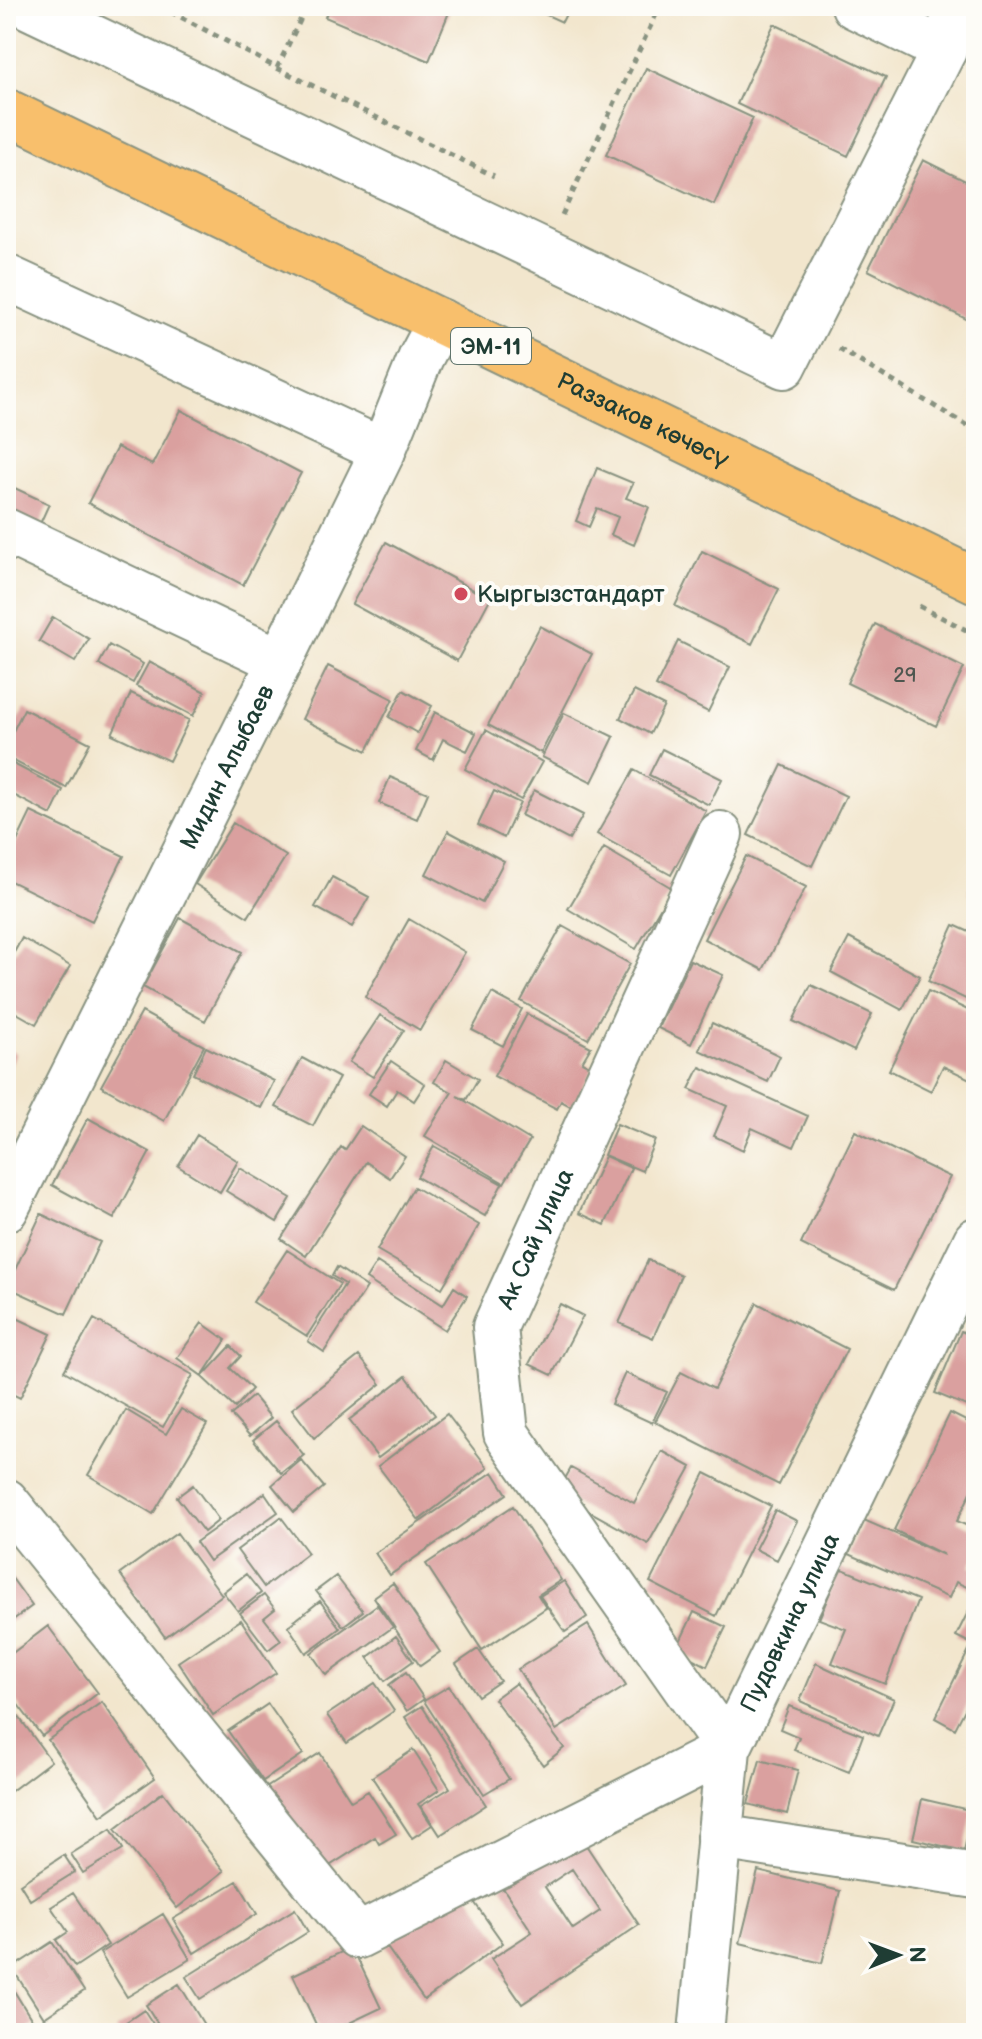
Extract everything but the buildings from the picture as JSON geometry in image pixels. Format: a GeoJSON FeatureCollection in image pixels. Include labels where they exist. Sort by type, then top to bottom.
{"type":"FeatureCollection","features":[{"type":"Feature","properties":{"kind":"highway","name":"Раззаков көчөсү"},"geometry":{"type":"LineString","coordinates":[[6,111],[976,581]]}},
{"type":"Feature","properties":{"kind":"street"},"geometry":{"type":"LineString","coordinates":[[27,6],[784,366],[944,50],[957,6]]}},
{"type":"Feature","properties":{"kind":"street"},"geometry":{"type":"LineString","coordinates":[[854,6],[944,50]]}},
{"type":"Feature","properties":{"kind":"street"},"geometry":{"type":"LineString","coordinates":[[6,277],[383,451]]}},
{"type":"Feature","properties":{"kind":"street","name":"Мидин Алыбаев"},"geometry":{"type":"LineString","coordinates":[[6,1209],[383,451],[421,357],[440,321]]}},
{"type":"Feature","properties":{"kind":"street"},"geometry":{"type":"LineString","coordinates":[[6,531],[280,661]]}},
{"type":"Feature","properties":{"kind":"street","name":"Ак Сай улица"},"geometry":{"type":"LineString","coordinates":[[720,834],[495,1327],[506,1433],[728,1749]]}},
{"type":"Feature","properties":{"kind":"street","name":"Пудовкина улица"},"geometry":{"type":"LineString","coordinates":[[701,2033],[728,1749],[976,1240]]}},
{"type":"Feature","properties":{"kind":"street"},"geometry":{"type":"LineString","coordinates":[[6,1501],[358,1936],[728,1749]]}},
{"type":"Feature","properties":{"kind":"street"},"geometry":{"type":"LineString","coordinates":[[719,1837],[976,1876]]}},
{"type":"Feature","properties":{"kind":"path"},"geometry":{"type":"LineString","coordinates":[[250,114],[277,68],[307,6]]}},
{"type":"Feature","properties":{"kind":"path"},"geometry":{"type":"LineString","coordinates":[[544,252],[660,6]]}},
{"type":"Feature","properties":{"kind":"place","name":"Кыргызстандарт"},"geometry":{"type":"Point","coordinates":[461,594]}}]}
